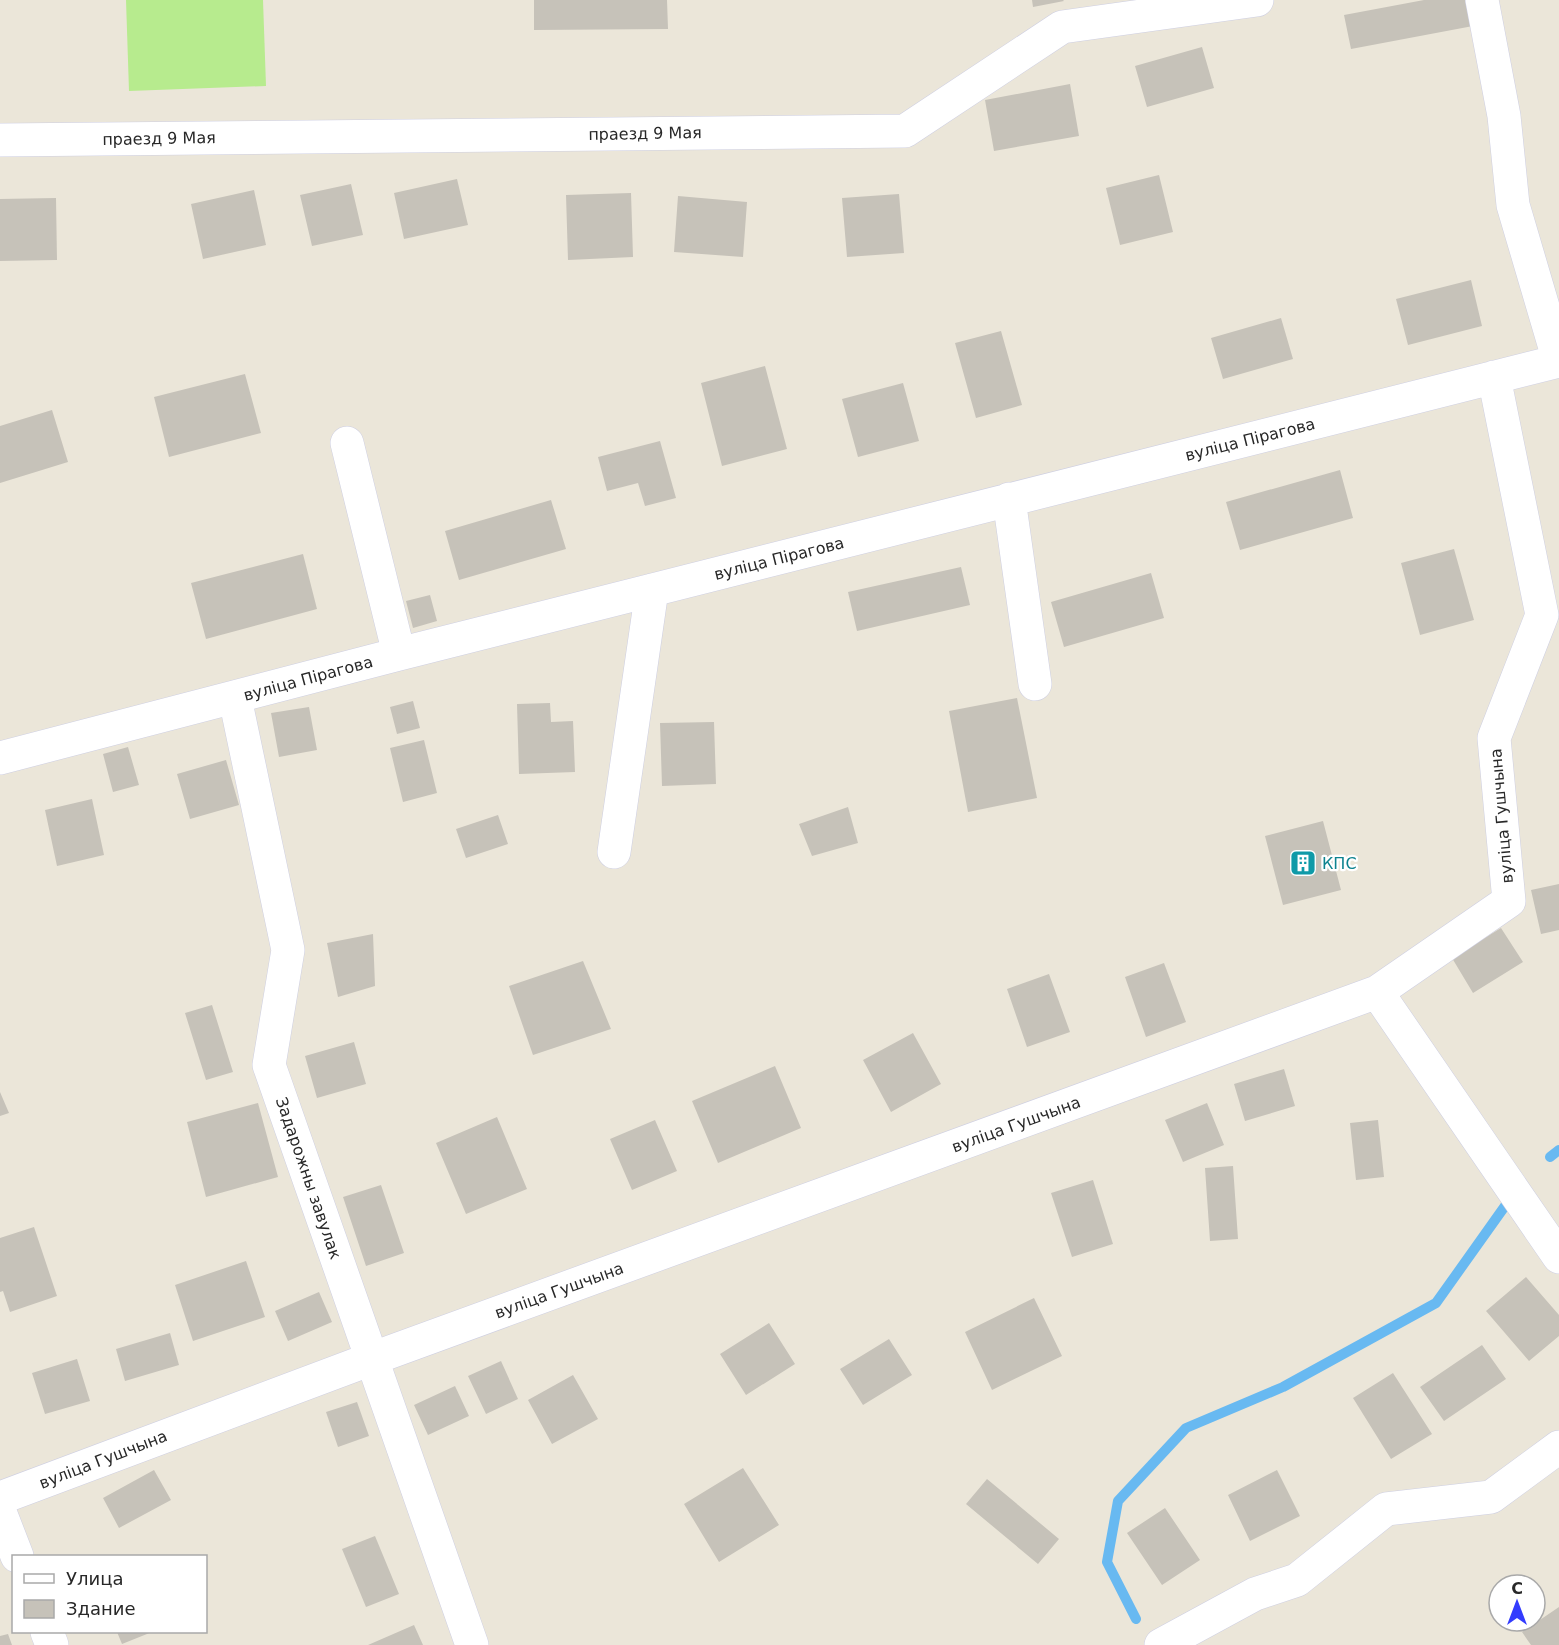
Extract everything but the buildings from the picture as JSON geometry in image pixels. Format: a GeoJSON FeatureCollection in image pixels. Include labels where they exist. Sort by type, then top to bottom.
{"type":"FeatureCollection","features":[{"type":"Feature","properties":{"kind":"street","name":"праезд 9 Мая"},"geometry":{"type":"LineString","coordinates":[[0,140],[905,131],[1062,27],[1257,0]]}},
{"type":"Feature","properties":{"kind":"street"},"geometry":{"type":"LineString","coordinates":[[1482,0],[1504,116],[1513,205],[1559,361]]}},
{"type":"Feature","properties":{"kind":"street","name":"вуліца Пірагова"},"geometry":{"type":"LineString","coordinates":[[0,758],[399,654],[1559,361]]}},
{"type":"Feature","properties":{"kind":"street","name":"вуліца Гушчына"},"geometry":{"type":"LineString","coordinates":[[0,1498],[371,1359],[1377,992],[1509,901],[1494,738],[1542,615],[1494,377]]}},
{"type":"Feature","properties":{"kind":"street"},"geometry":{"type":"LineString","coordinates":[[347,443],[399,654]]}},
{"type":"Feature","properties":{"kind":"street"},"geometry":{"type":"LineString","coordinates":[[1009,499],[1035,684]]}},
{"type":"Feature","properties":{"kind":"street"},"geometry":{"type":"LineString","coordinates":[[614,852],[651,590]]}},
{"type":"Feature","properties":{"kind":"street","name":"Задарожны завулак"},"geometry":{"type":"LineString","coordinates":[[235,698],[288,950],[269,1065],[472,1645]]}},
{"type":"Feature","properties":{"kind":"street"},"geometry":{"type":"LineString","coordinates":[[1377,992],[1559,1257]]}},
{"type":"Feature","properties":{"kind":"street"},"geometry":{"type":"LineString","coordinates":[[1161,1645],[1255,1594],[1298,1580],[1386,1509],[1491,1497],[1559,1447]]}},
{"type":"Feature","properties":{"kind":"street"},"geometry":{"type":"LineString","coordinates":[[0,1512],[17,1555]]}},
{"type":"Feature","properties":{"kind":"green space"},"geometry":{"type":"Polygon","coordinates":[[[126,0],[263,0],[266,86],[129,91],[126,0]]]}},
{"type":"Feature","properties":{"kind":"waterway"},"geometry":{"type":"LineString","coordinates":[[1550,1157],[1559,1150]]}},
{"type":"Feature","properties":{"kind":"waterway"},"geometry":{"type":"LineString","coordinates":[[1136,1619],[1107,1562],[1118,1501],[1186,1428],[1283,1387],[1436,1303],[1505,1206]]}},
{"type":"Feature","properties":{"kind":"place","name":"КПС"},"geometry":{"type":"Point","coordinates":[1303,863]}}]}
